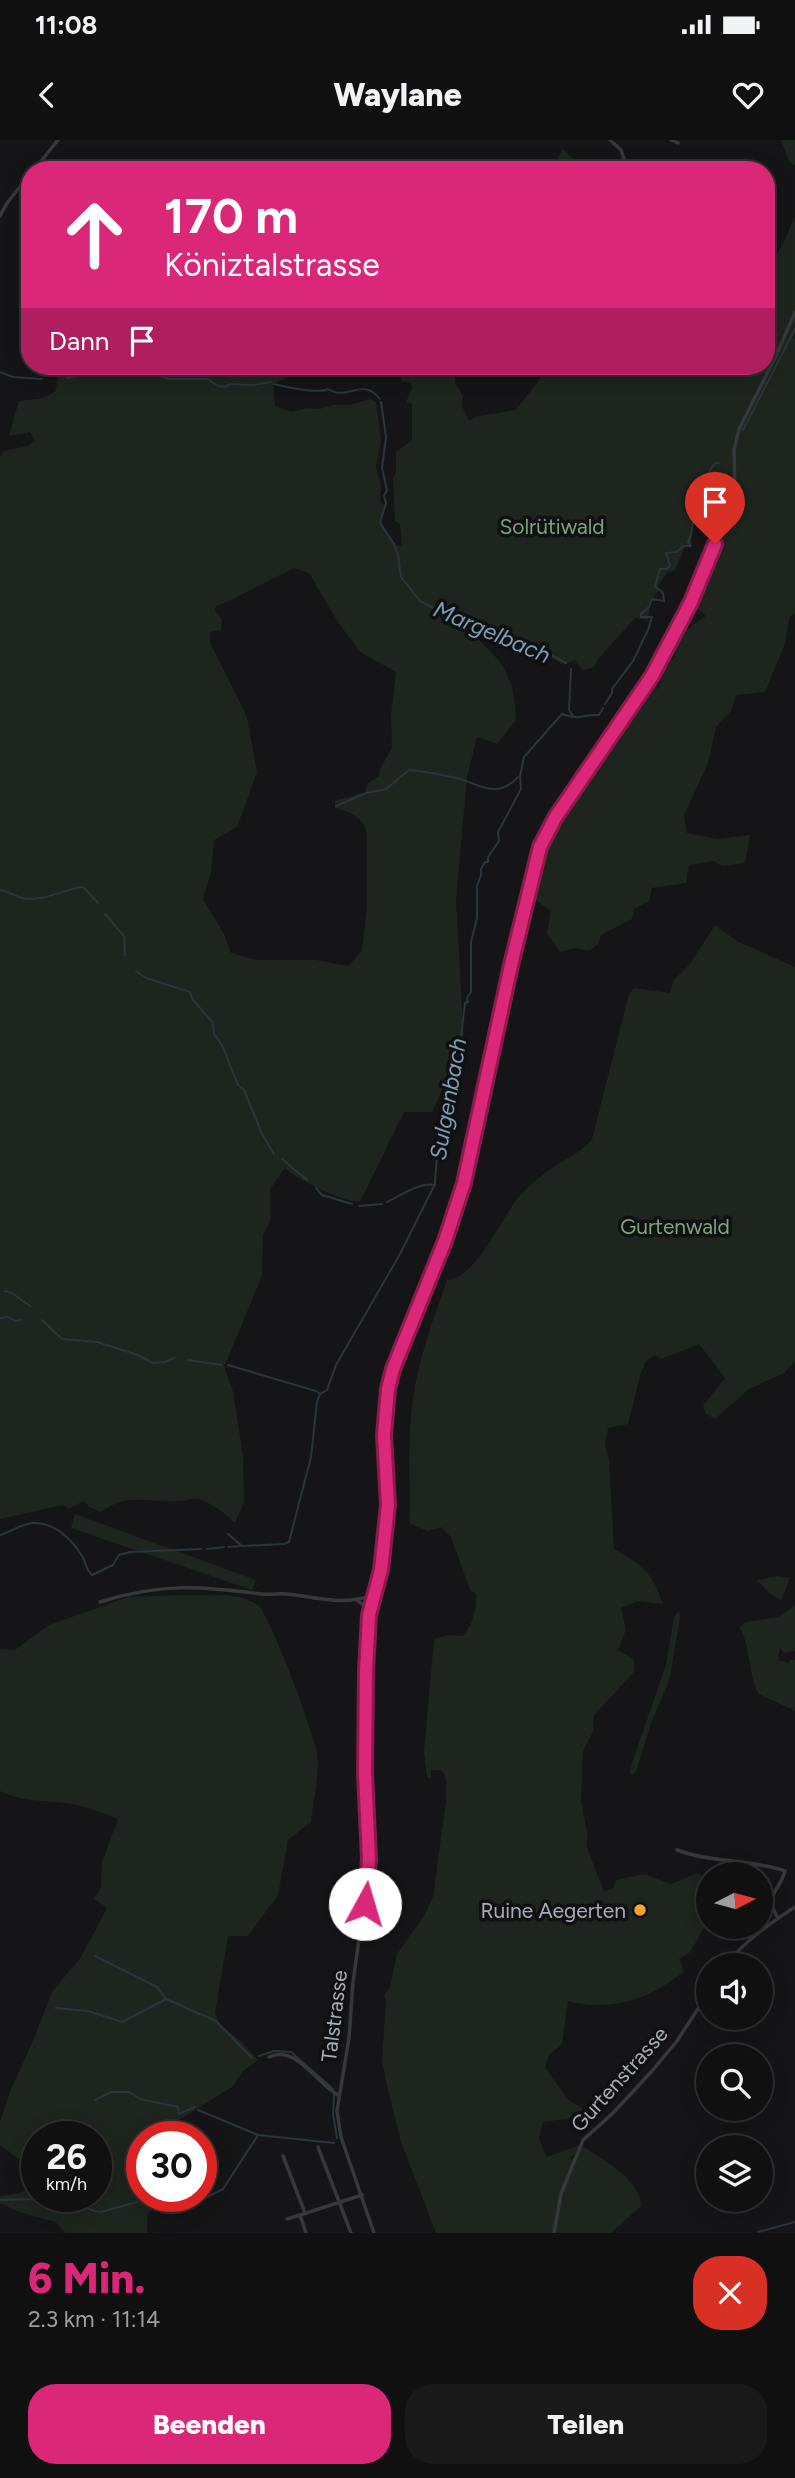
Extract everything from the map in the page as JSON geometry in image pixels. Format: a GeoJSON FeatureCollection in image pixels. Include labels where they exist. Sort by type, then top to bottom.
{"type":"FeatureCollection","features":[{"type":"Feature","properties":{"kind":"street"},"geometry":{"type":"LineString","coordinates":[[41,161],[58,140]]}},
{"type":"Feature","properties":{"kind":"street"},"geometry":{"type":"LineString","coordinates":[[610,140],[623,153],[625,161]]}},
{"type":"Feature","properties":{"kind":"street"},"geometry":{"type":"LineString","coordinates":[[671,140],[678,144]]}},
{"type":"Feature","properties":{"kind":"street"},"geometry":{"type":"LineString","coordinates":[[0,216],[21,185]]}},
{"type":"Feature","properties":{"kind":"street","name":"Talstrasse"},"geometry":{"type":"LineString","coordinates":[[775,358],[795,312]]}},
{"type":"Feature","properties":{"kind":"street","name":"Talstrasse"},"geometry":{"type":"LineString","coordinates":[[374,2233],[339,2128],[335,2094],[349,2038],[353,1982],[368,1875],[364,1722],[369,1615],[381,1570],[388,1497],[384,1455],[388,1389],[401,1347],[445,1241],[464,1183],[511,965],[540,847],[555,818],[652,676],[686,612],[715,544],[733,512],[736,492],[734,450],[739,429],[766,375]]}},
{"type":"Feature","properties":{"kind":"street"},"geometry":{"type":"LineString","coordinates":[[100,1602],[142,1590],[208,1587],[265,1595],[284,1594],[315,1600],[358,1601],[374,1595]]}},
{"type":"Feature","properties":{"kind":"street"},"geometry":{"type":"LineString","coordinates":[[358,1601],[364,1605],[369,1615]]}},
{"type":"Feature","properties":{"kind":"street"},"geometry":{"type":"LineString","coordinates":[[677,1850],[708,1860],[755,1864],[785,1871],[771,1897],[773,1910],[778,1918]]}},
{"type":"Feature","properties":{"kind":"street"},"geometry":{"type":"LineString","coordinates":[[736,1953],[795,1907]]}},
{"type":"Feature","properties":{"kind":"street","name":"Gurtenstrasse"},"geometry":{"type":"LineString","coordinates":[[554,2233],[561,2194],[583,2140],[613,2113],[652,2071],[696,2012]]}},
{"type":"Feature","properties":{"kind":"street"},"geometry":{"type":"LineString","coordinates":[[269,2057],[279,2053],[294,2058],[335,2094]]}},
{"type":"Feature","properties":{"kind":"street"},"geometry":{"type":"LineString","coordinates":[[318,2147],[351,2233]]}},
{"type":"Feature","properties":{"kind":"street"},"geometry":{"type":"LineString","coordinates":[[283,2156],[303,2214],[306,2233]]}},
{"type":"Feature","properties":{"kind":"street"},"geometry":{"type":"LineString","coordinates":[[287,2220],[362,2195]]}},
{"type":"Feature","properties":{"kind":"green space"},"geometry":{"type":"Polygon","coordinates":[[[781,140],[795,140],[795,166],[789,161],[781,140]]]}},
{"type":"Feature","properties":{"kind":"green space"},"geometry":{"type":"Polygon","coordinates":[[[563,149],[574,161],[561,161],[558,158],[563,149]]]}},
{"type":"Feature","properties":{"kind":"green space","name":"Solrütiwald"},"geometry":{"type":"Polygon","coordinates":[[[795,216],[795,614],[790,616],[784,646],[765,692],[736,695],[731,711],[716,727],[708,763],[684,815],[687,833],[718,839],[750,835],[745,863],[722,866],[714,861],[689,865],[686,883],[652,888],[649,901],[634,909],[632,919],[601,935],[598,944],[589,951],[574,948],[560,952],[547,933],[551,911],[534,899],[533,879],[537,858],[558,814],[643,689],[648,683],[658,689],[666,668],[676,655],[681,637],[706,616],[691,602],[712,553],[720,526],[720,506],[707,502],[700,505],[694,518],[691,547],[685,547],[675,570],[667,573],[658,585],[658,591],[650,602],[648,620],[635,618],[593,668],[583,670],[574,660],[564,665],[527,644],[486,630],[480,629],[475,636],[494,655],[506,673],[513,693],[516,720],[497,744],[477,737],[467,777],[456,900],[464,1042],[432,1112],[404,1112],[360,1202],[321,1190],[285,1168],[270,1189],[270,1221],[263,1235],[262,1276],[224,1367],[233,1391],[243,1456],[244,1503],[235,1523],[213,1506],[196,1499],[130,1500],[101,1512],[89,1507],[84,1501],[68,1509],[63,1505],[0,1519],[0,457],[4,451],[28,446],[35,441],[30,432],[9,436],[19,401],[43,398],[55,392],[59,375],[292,375],[273,384],[275,406],[291,412],[350,405],[370,399],[376,402],[381,441],[376,466],[381,486],[380,501],[385,506],[381,521],[393,543],[402,547],[400,524],[395,521],[393,478],[396,472],[396,452],[412,440],[412,404],[406,402],[412,388],[411,383],[401,381],[401,375],[455,375],[455,383],[463,396],[462,406],[469,421],[475,417],[516,410],[543,375],[775,375],[775,256],[795,216]],[[717,471],[710,474],[703,492],[707,498],[719,502],[722,499],[722,485],[717,471]],[[294,568],[216,606],[215,611],[222,619],[221,630],[210,632],[210,643],[247,717],[257,772],[237,827],[214,840],[211,872],[203,899],[224,934],[231,953],[257,960],[316,960],[349,966],[362,950],[367,907],[367,834],[360,819],[335,808],[335,801],[365,792],[368,783],[379,776],[392,748],[391,715],[396,672],[360,652],[338,622],[309,573],[294,568]]]}},
{"type":"Feature","properties":{"kind":"green space","name":"Gurtenwald"},"geometry":{"type":"Polygon","coordinates":[[[715,925],[737,941],[795,967],[795,1361],[784,1373],[749,1389],[715,1419],[706,1414],[703,1406],[725,1378],[699,1344],[661,1359],[654,1355],[645,1362],[641,1372],[628,1424],[608,1428],[605,1445],[609,1459],[614,1549],[646,1571],[663,1604],[637,1601],[621,1608],[626,1630],[618,1650],[634,1660],[634,1672],[594,1715],[593,1731],[583,1751],[581,1801],[588,1837],[586,1845],[604,1892],[613,1888],[616,1880],[644,1874],[671,1884],[696,1874],[698,1939],[690,1952],[679,1959],[684,1971],[672,1981],[644,1996],[615,2004],[568,2001],[562,2044],[549,2055],[545,2067],[568,2100],[586,2110],[571,2117],[543,2122],[539,2138],[546,2157],[578,2146],[575,2154],[569,2158],[573,2161],[581,2145],[627,2178],[639,2196],[641,2206],[611,2233],[436,2233],[401,2142],[387,2086],[382,2059],[386,2001],[384,1995],[390,1987],[397,1954],[424,1916],[433,1897],[446,1801],[444,1773],[431,1770],[431,1778],[427,1777],[424,1752],[434,1639],[449,1635],[463,1636],[472,1621],[476,1594],[470,1590],[451,1537],[441,1527],[428,1531],[410,1524],[410,1430],[415,1384],[447,1280],[457,1277],[477,1260],[516,1200],[527,1188],[592,1139],[629,994],[634,988],[670,993],[673,981],[690,964],[715,925]]]}},
{"type":"Feature","properties":{"kind":"green space"},"geometry":{"type":"Polygon","coordinates":[[[75,1514],[256,1580],[252,1590],[71,1528],[75,1514]]]}},
{"type":"Feature","properties":{"kind":"green space"},"geometry":{"type":"Polygon","coordinates":[[[778,1576],[790,1578],[781,1601],[757,1580],[778,1576]]]}},
{"type":"Feature","properties":{"kind":"green space"},"geometry":{"type":"Polygon","coordinates":[[[220,1595],[240,1597],[258,1605],[272,1630],[308,1723],[317,1753],[317,1779],[311,1822],[288,1840],[278,1895],[248,1936],[228,1936],[215,2013],[220,2025],[243,2043],[258,2060],[243,2071],[232,2087],[178,2121],[126,2121],[126,2212],[150,2212],[147,2214],[147,2233],[65,2233],[56,2222],[19,2212],[0,2203],[0,2196],[21,2192],[21,2212],[112,2212],[112,2121],[21,2121],[21,2161],[0,2145],[0,2121],[52,1992],[81,1957],[107,1908],[94,1899],[101,1887],[102,1862],[118,1819],[81,1806],[30,1800],[0,1791],[0,1649],[15,1650],[49,1625],[128,1597],[220,1595]]]}},
{"type":"Feature","properties":{"kind":"green space"},"geometry":{"type":"Polygon","coordinates":[[[795,1605],[795,1651],[784,1653],[780,1648],[778,1656],[780,1661],[788,1664],[790,1660],[795,1660],[795,1711],[759,1694],[752,1677],[746,1641],[739,1628],[745,1622],[779,1617],[795,1605]]]}},
{"type":"Feature","properties":{"kind":"green space"},"geometry":{"type":"Polygon","coordinates":[[[679,1611],[669,1681],[650,1726],[636,1772],[632,1775],[632,1763],[666,1665],[674,1617],[679,1611]]]}},
{"type":"Feature","properties":{"kind":"shaded area"},"geometry":{"type":"Polygon","coordinates":[[[715,470],[719,473],[722,497],[719,502],[707,498],[703,492],[710,474],[715,470]]]}},
{"type":"Feature","properties":{"kind":"waterway","name":"Sulgenbach"},"geometry":{"type":"LineString","coordinates":[[775,368],[795,329]]}},
{"type":"Feature","properties":{"kind":"waterway","name":"Margelbach"},"geometry":{"type":"LineString","coordinates":[[0,372],[13,377],[42,379]]}},
{"type":"Feature","properties":{"kind":"waterway","name":"Margelbach"},"geometry":{"type":"LineString","coordinates":[[67,378],[80,375]]}},
{"type":"Feature","properties":{"kind":"waterway","name":"Margelbach"},"geometry":{"type":"LineString","coordinates":[[96,375],[112,375]]}},
{"type":"Feature","properties":{"kind":"waterway","name":"Margelbach"},"geometry":{"type":"LineString","coordinates":[[160,375],[168,379],[208,379],[218,386],[226,387],[230,384],[272,382]]}},
{"type":"Feature","properties":{"kind":"waterway","name":"Sulgenbach"},"geometry":{"type":"LineString","coordinates":[[743,430],[771,375]]}},
{"type":"Feature","properties":{"kind":"waterway","name":"Margelbach"},"geometry":{"type":"LineString","coordinates":[[274,384],[309,390],[328,389],[342,393],[361,389],[373,392],[380,399]]}},
{"type":"Feature","properties":{"kind":"waterway","name":"Margelbach"},"geometry":{"type":"LineString","coordinates":[[381,402],[386,437],[382,468],[387,490],[380,523],[394,544],[401,577],[420,601],[437,610],[463,616],[477,628],[525,641],[566,663]]}},
{"type":"Feature","properties":{"kind":"waterway","name":"Sulgenbach"},"geometry":{"type":"LineString","coordinates":[[605,704],[612,689],[633,661],[648,630],[652,617],[641,617],[641,614],[649,607],[652,599],[664,601],[663,593],[655,586],[660,569],[670,566],[666,553],[677,552],[683,546],[691,546],[688,542],[698,509],[688,501],[698,495],[705,478],[715,463],[719,463]]}},
{"type":"Feature","properties":{"kind":"waterway","name":"Margelbach"},"geometry":{"type":"LineString","coordinates":[[571,669],[569,710],[573,716]]}},
{"type":"Feature","properties":{"kind":"waterway","name":"Sulgenbach"},"geometry":{"type":"LineString","coordinates":[[228,1534],[242,1546],[289,1542],[311,1457],[320,1394],[327,1390],[336,1365],[400,1254],[435,1184],[436,1150],[442,1139],[440,1135],[444,1118],[440,1117],[455,1077],[455,1060],[459,1054],[465,1003],[468,1002],[467,998],[471,992],[471,942],[477,918],[477,886],[481,869],[485,862],[488,862],[488,857],[499,841],[498,832],[521,789],[520,776],[524,757],[562,714],[578,717],[599,715],[603,708]]}},
{"type":"Feature","properties":{"kind":"waterway"},"geometry":{"type":"LineString","coordinates":[[366,793],[386,789],[409,770],[461,779],[493,789],[510,784],[518,777]]}},
{"type":"Feature","properties":{"kind":"waterway"},"geometry":{"type":"LineString","coordinates":[[336,806],[364,794]]}},
{"type":"Feature","properties":{"kind":"waterway"},"geometry":{"type":"LineString","coordinates":[[0,890],[29,899],[80,887],[98,903]]}},
{"type":"Feature","properties":{"kind":"waterway"},"geometry":{"type":"LineString","coordinates":[[105,914],[124,936],[125,955]]}},
{"type":"Feature","properties":{"kind":"waterway"},"geometry":{"type":"LineString","coordinates":[[136,971],[146,978],[190,992],[193,1000],[213,1023],[214,1034],[222,1045],[238,1085],[244,1090],[262,1134],[274,1154]]}},
{"type":"Feature","properties":{"kind":"waterway"},"geometry":{"type":"LineString","coordinates":[[282,1159],[307,1180]]}},
{"type":"Feature","properties":{"kind":"waterway"},"geometry":{"type":"LineString","coordinates":[[387,1202],[417,1187],[435,1185]]}},
{"type":"Feature","properties":{"kind":"waterway"},"geometry":{"type":"LineString","coordinates":[[316,1188],[322,1195],[352,1204]]}},
{"type":"Feature","properties":{"kind":"waterway"},"geometry":{"type":"LineString","coordinates":[[359,1206],[382,1204]]}},
{"type":"Feature","properties":{"kind":"waterway"},"geometry":{"type":"LineString","coordinates":[[5,1291],[30,1306]]}},
{"type":"Feature","properties":{"kind":"waterway"},"geometry":{"type":"LineString","coordinates":[[0,1318],[21,1320]]}},
{"type":"Feature","properties":{"kind":"waterway"},"geometry":{"type":"LineString","coordinates":[[42,1320],[62,1339],[97,1342],[138,1355],[153,1363],[174,1358]]}},
{"type":"Feature","properties":{"kind":"waterway"},"geometry":{"type":"LineString","coordinates":[[188,1360],[222,1365]]}},
{"type":"Feature","properties":{"kind":"waterway"},"geometry":{"type":"LineString","coordinates":[[228,1365],[320,1394]]}},
{"type":"Feature","properties":{"kind":"waterway"},"geometry":{"type":"LineString","coordinates":[[0,1535],[32,1523],[55,1528],[73,1543],[92,1575],[113,1565],[119,1555],[130,1552],[201,1549]]}},
{"type":"Feature","properties":{"kind":"waterway"},"geometry":{"type":"LineString","coordinates":[[228,1547],[241,1546]]}},
{"type":"Feature","properties":{"kind":"waterway"},"geometry":{"type":"LineString","coordinates":[[207,1549],[224,1547]]}},
{"type":"Feature","properties":{"kind":"waterway"},"geometry":{"type":"LineString","coordinates":[[95,1956],[157,1987],[166,1999],[216,2021],[252,2058]]}},
{"type":"Feature","properties":{"kind":"waterway"},"geometry":{"type":"LineString","coordinates":[[56,2008],[88,2011],[122,2022],[166,1999]]}},
{"type":"Feature","properties":{"kind":"waterway"},"geometry":{"type":"LineString","coordinates":[[259,2056],[274,2051],[291,2052],[333,2089]]}},
{"type":"Feature","properties":{"kind":"waterway"},"geometry":{"type":"LineString","coordinates":[[95,2100],[111,2092],[129,2092],[140,2099],[178,2107],[179,2114],[195,2107]]}},
{"type":"Feature","properties":{"kind":"waterway"},"geometry":{"type":"LineString","coordinates":[[334,2095],[333,2114],[337,2138]]}},
{"type":"Feature","properties":{"kind":"waterway"},"geometry":{"type":"LineString","coordinates":[[198,2110],[258,2135],[334,2143]]}},
{"type":"Feature","properties":{"kind":"waterway"},"geometry":{"type":"LineString","coordinates":[[217,2192],[223,2189],[258,2135]]}},
{"type":"Feature","properties":{"kind":"waterway"},"geometry":{"type":"LineString","coordinates":[[0,2200],[21,2199]]}},
{"type":"Feature","properties":{"kind":"waterway"},"geometry":{"type":"LineString","coordinates":[[112,2209],[126,2205]]}},
{"type":"Feature","properties":{"kind":"waterway"},"geometry":{"type":"LineString","coordinates":[[758,2232],[795,2222]]}},
{"type":"Feature","properties":{"kind":"place","name":"Ruine Aegerten"},"geometry":{"type":"Point","coordinates":[640,1910]}},
{"type":"Feature","properties":{"kind":"route"},"geometry":{"type":"LineString","coordinates":[[365,1904],[369,1859],[364,1722],[366,1671],[369,1615],[381,1570],[388,1505],[384,1435],[388,1389],[393,1369],[445,1241],[464,1183],[511,965],[540,847],[570,795],[596,761],[652,676],[691,602],[715,544]]}}]}
